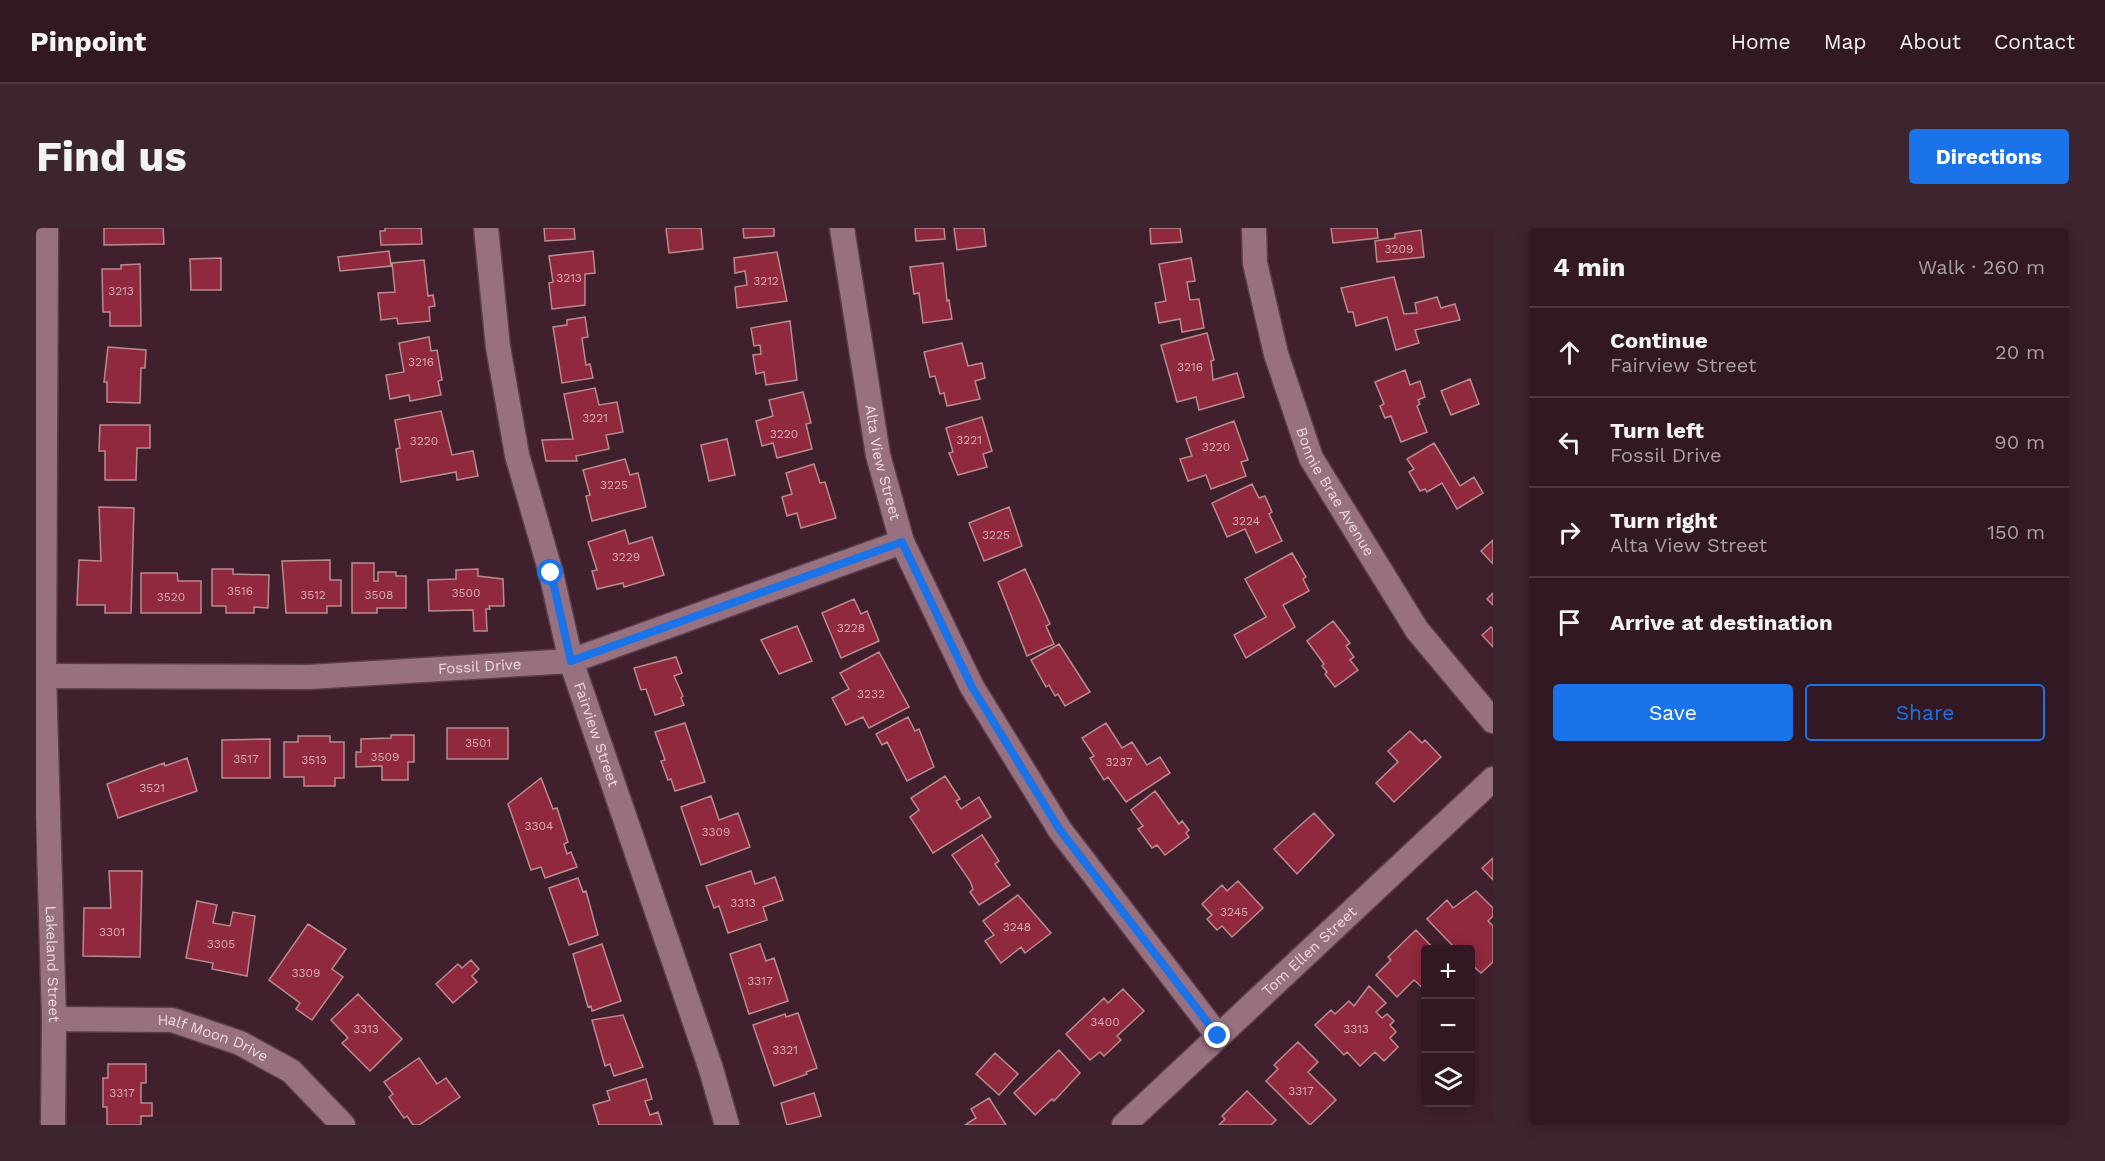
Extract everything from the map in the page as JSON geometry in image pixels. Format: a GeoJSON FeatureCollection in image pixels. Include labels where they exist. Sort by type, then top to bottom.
{"type":"FeatureCollection","features":[{"type":"Feature","properties":{"kind":"street","name":"Lakeland Street"},"geometry":{"type":"LineString","coordinates":[[46,228],[40,676],[54,1019],[53,1125]]}},
{"type":"Feature","properties":{"kind":"street","name":"Fairview Street"},"geometry":{"type":"LineString","coordinates":[[486,228],[498,347],[517,455],[551,573],[571,661],[711,1069],[727,1125]]}},
{"type":"Feature","properties":{"kind":"street","name":"Alta View Street"},"geometry":{"type":"LineString","coordinates":[[842,228],[878,455],[902,542],[972,687],[1060,830],[1218,1036]]}},
{"type":"Feature","properties":{"kind":"street","name":"Bonnie Brae Avenue"},"geometry":{"type":"LineString","coordinates":[[1254,228],[1256,262],[1276,354],[1311,458],[1417,630],[1493,721]]}},
{"type":"Feature","properties":{"kind":"street","name":"Fossil Drive"},"geometry":{"type":"LineString","coordinates":[[40,676],[309,677],[571,661],[902,542]]}},
{"type":"Feature","properties":{"kind":"street","name":"Tom Ellen Street"},"geometry":{"type":"LineString","coordinates":[[1124,1125],[1493,779]]}},
{"type":"Feature","properties":{"kind":"street","name":"Half Moon Drive"},"geometry":{"type":"LineString","coordinates":[[54,1019],[172,1020],[240,1043],[291,1071],[343,1125]]}},
{"type":"Feature","properties":{"kind":"building"},"geometry":{"type":"Polygon","coordinates":[[[104,228],[163,228],[164,244],[104,245],[104,228]]]}},
{"type":"Feature","properties":{"kind":"building"},"geometry":{"type":"Polygon","coordinates":[[[385,228],[421,228],[422,244],[381,245],[380,231],[385,231],[385,228]]]}},
{"type":"Feature","properties":{"kind":"building"},"geometry":{"type":"Polygon","coordinates":[[[544,228],[574,228],[575,239],[545,241],[544,228]]]}},
{"type":"Feature","properties":{"kind":"building"},"geometry":{"type":"Polygon","coordinates":[[[666,228],[701,228],[703,249],[669,253],[666,228]]]}},
{"type":"Feature","properties":{"kind":"building"},"geometry":{"type":"Polygon","coordinates":[[[743,228],[774,228],[774,236],[744,238],[743,228]]]}},
{"type":"Feature","properties":{"kind":"building"},"geometry":{"type":"Polygon","coordinates":[[[915,228],[944,228],[945,239],[916,241],[915,228]]]}},
{"type":"Feature","properties":{"kind":"building"},"geometry":{"type":"Polygon","coordinates":[[[954,228],[984,228],[986,246],[957,250],[954,228]]]}},
{"type":"Feature","properties":{"kind":"building"},"geometry":{"type":"Polygon","coordinates":[[[1150,228],[1180,228],[1182,242],[1151,244],[1150,228]]]}},
{"type":"Feature","properties":{"kind":"building"},"geometry":{"type":"Polygon","coordinates":[[[1331,228],[1377,228],[1378,238],[1333,243],[1331,228]]]}},
{"type":"Feature","properties":{"kind":"building"},"geometry":{"type":"Polygon","coordinates":[[[1421,230],[1424,257],[1377,262],[1375,241],[1395,238],[1395,234],[1421,230]]]}},
{"type":"Feature","properties":{"kind":"building"},"geometry":{"type":"Polygon","coordinates":[[[389,251],[391,266],[340,271],[338,257],[389,251]]]}},
{"type":"Feature","properties":{"kind":"building"},"geometry":{"type":"Polygon","coordinates":[[[593,251],[595,273],[585,274],[585,305],[552,309],[549,283],[553,282],[549,256],[593,251]]]}},
{"type":"Feature","properties":{"kind":"building"},"geometry":{"type":"Polygon","coordinates":[[[777,252],[787,301],[737,308],[735,287],[747,285],[745,271],[735,273],[734,258],[777,252]]]}},
{"type":"Feature","properties":{"kind":"building"},"geometry":{"type":"Polygon","coordinates":[[[221,258],[221,290],[191,290],[190,259],[221,258]]]}},
{"type":"Feature","properties":{"kind":"building"},"geometry":{"type":"Polygon","coordinates":[[[1191,258],[1195,281],[1187,282],[1190,300],[1199,299],[1204,328],[1182,332],[1180,319],[1159,323],[1155,303],[1166,301],[1159,264],[1191,258]]]}},
{"type":"Feature","properties":{"kind":"building"},"geometry":{"type":"Polygon","coordinates":[[[424,260],[428,296],[433,295],[435,306],[429,307],[430,321],[398,324],[397,318],[381,320],[378,293],[395,292],[392,263],[424,260]]]}},
{"type":"Feature","properties":{"kind":"building"},"geometry":{"type":"Polygon","coordinates":[[[943,263],[947,301],[949,300],[952,319],[923,323],[919,293],[914,294],[910,267],[943,263]]]}},
{"type":"Feature","properties":{"kind":"building"},"geometry":{"type":"Polygon","coordinates":[[[140,264],[141,326],[110,326],[110,312],[103,312],[102,269],[121,269],[121,265],[140,264]]]}},
{"type":"Feature","properties":{"kind":"building"},"geometry":{"type":"Polygon","coordinates":[[[1394,277],[1404,314],[1417,313],[1415,303],[1437,297],[1441,308],[1455,304],[1460,320],[1415,330],[1419,343],[1396,350],[1387,317],[1356,326],[1353,312],[1348,312],[1341,288],[1394,277]]]}},
{"type":"Feature","properties":{"kind":"building"},"geometry":{"type":"Polygon","coordinates":[[[585,317],[588,337],[582,338],[586,365],[590,364],[593,378],[562,383],[553,327],[567,325],[567,320],[585,317]]]}},
{"type":"Feature","properties":{"kind":"building"},"geometry":{"type":"Polygon","coordinates":[[[790,321],[797,380],[766,385],[764,372],[756,374],[753,355],[761,354],[760,345],[754,346],[751,328],[790,321]]]}},
{"type":"Feature","properties":{"kind":"building"},"geometry":{"type":"Polygon","coordinates":[[[1207,333],[1214,360],[1211,361],[1213,380],[1237,373],[1244,397],[1199,410],[1196,397],[1177,402],[1161,345],[1207,333]]]}},
{"type":"Feature","properties":{"kind":"building"},"geometry":{"type":"Polygon","coordinates":[[[429,337],[431,351],[437,350],[442,380],[438,381],[441,395],[410,401],[409,395],[390,399],[386,375],[404,372],[399,343],[429,337]]]}},
{"type":"Feature","properties":{"kind":"building"},"geometry":{"type":"Polygon","coordinates":[[[962,343],[968,366],[982,363],[985,378],[975,381],[980,399],[947,406],[944,393],[940,394],[935,376],[930,377],[924,352],[962,343]]]}},
{"type":"Feature","properties":{"kind":"building"},"geometry":{"type":"Polygon","coordinates":[[[108,347],[146,350],[145,368],[141,368],[140,403],[107,402],[107,382],[104,382],[108,347]]]}},
{"type":"Feature","properties":{"kind":"building"},"geometry":{"type":"Polygon","coordinates":[[[1405,370],[1410,385],[1420,381],[1425,397],[1418,400],[1420,404],[1417,406],[1427,432],[1401,442],[1391,416],[1385,418],[1380,406],[1384,404],[1375,382],[1405,370]]]}},
{"type":"Feature","properties":{"kind":"building"},"geometry":{"type":"Polygon","coordinates":[[[1470,379],[1479,404],[1451,415],[1441,391],[1470,379]]]}},
{"type":"Feature","properties":{"kind":"building"},"geometry":{"type":"Polygon","coordinates":[[[595,388],[599,405],[617,402],[623,432],[606,435],[609,449],[576,456],[577,461],[546,461],[542,440],[573,439],[564,394],[595,388]]]}},
{"type":"Feature","properties":{"kind":"building"},"geometry":{"type":"Polygon","coordinates":[[[803,392],[811,423],[806,424],[812,449],[777,458],[773,443],[762,446],[756,421],[773,416],[769,400],[803,392]]]}},
{"type":"Feature","properties":{"kind":"building"},"geometry":{"type":"Polygon","coordinates":[[[441,411],[452,455],[473,451],[478,476],[457,480],[456,472],[401,482],[396,449],[400,448],[395,420],[441,411]]]}},
{"type":"Feature","properties":{"kind":"building"},"geometry":{"type":"Polygon","coordinates":[[[982,417],[992,451],[983,454],[987,467],[958,475],[949,453],[953,452],[946,428],[982,417]]]}},
{"type":"Feature","properties":{"kind":"building"},"geometry":{"type":"Polygon","coordinates":[[[1234,421],[1248,460],[1241,462],[1246,476],[1211,489],[1206,475],[1188,481],[1180,459],[1192,456],[1186,439],[1234,421]]]}},
{"type":"Feature","properties":{"kind":"building"},"geometry":{"type":"Polygon","coordinates":[[[100,425],[150,425],[150,448],[137,448],[136,480],[105,480],[105,451],[99,451],[100,425]]]}},
{"type":"Feature","properties":{"kind":"building"},"geometry":{"type":"Polygon","coordinates":[[[727,439],[735,475],[709,481],[701,445],[727,439]]]}},
{"type":"Feature","properties":{"kind":"building"},"geometry":{"type":"Polygon","coordinates":[[[1434,443],[1460,486],[1474,477],[1483,493],[1457,509],[1442,483],[1427,492],[1425,489],[1420,491],[1409,472],[1414,469],[1407,459],[1434,443]]]}},
{"type":"Feature","properties":{"kind":"building"},"geometry":{"type":"Polygon","coordinates":[[[625,459],[630,475],[638,473],[646,507],[592,521],[586,496],[590,495],[583,470],[625,459]]]}},
{"type":"Feature","properties":{"kind":"building"},"geometry":{"type":"Polygon","coordinates":[[[814,464],[820,483],[825,482],[836,518],[801,528],[797,513],[787,516],[782,497],[792,494],[786,473],[814,464]]]}},
{"type":"Feature","properties":{"kind":"building"},"geometry":{"type":"Polygon","coordinates":[[[1252,484],[1259,498],[1265,496],[1272,512],[1269,514],[1282,541],[1256,553],[1245,529],[1227,537],[1212,503],[1252,484]]]}},
{"type":"Feature","properties":{"kind":"building"},"geometry":{"type":"Polygon","coordinates":[[[99,507],[134,508],[131,613],[105,613],[105,605],[77,605],[79,560],[101,561],[99,507]]]}},
{"type":"Feature","properties":{"kind":"building"},"geometry":{"type":"Polygon","coordinates":[[[1009,507],[1022,546],[984,561],[969,523],[1009,507]]]}},
{"type":"Feature","properties":{"kind":"building"},"geometry":{"type":"Polygon","coordinates":[[[625,530],[629,544],[652,537],[664,575],[624,587],[623,583],[597,589],[592,571],[597,570],[588,542],[625,530]]]}},
{"type":"Feature","properties":{"kind":"building"},"geometry":{"type":"Polygon","coordinates":[[[1493,540],[1493,564],[1481,551],[1493,540]]]}},
{"type":"Feature","properties":{"kind":"building"},"geometry":{"type":"Polygon","coordinates":[[[1292,553],[1306,577],[1303,579],[1309,591],[1283,605],[1295,627],[1246,658],[1234,635],[1266,617],[1245,579],[1292,553]]]}},
{"type":"Feature","properties":{"kind":"building"},"geometry":{"type":"Polygon","coordinates":[[[330,560],[330,580],[341,580],[341,606],[327,606],[327,613],[286,613],[282,561],[330,560]]]}},
{"type":"Feature","properties":{"kind":"building"},"geometry":{"type":"Polygon","coordinates":[[[352,563],[374,563],[374,581],[378,581],[378,572],[396,572],[396,576],[406,576],[406,608],[377,608],[377,613],[352,613],[352,563]]]}},
{"type":"Feature","properties":{"kind":"building"},"geometry":{"type":"Polygon","coordinates":[[[212,569],[233,569],[233,574],[269,575],[268,608],[254,607],[254,613],[226,613],[226,606],[212,606],[212,569]]]}},
{"type":"Feature","properties":{"kind":"building"},"geometry":{"type":"Polygon","coordinates":[[[478,569],[478,576],[503,579],[504,606],[489,606],[490,609],[486,609],[487,631],[474,631],[473,610],[429,611],[428,580],[456,579],[456,570],[478,569]]]}},
{"type":"Feature","properties":{"kind":"building"},"geometry":{"type":"Polygon","coordinates":[[[1025,569],[1050,624],[1046,626],[1054,644],[1027,656],[998,582],[1025,569]]]}},
{"type":"Feature","properties":{"kind":"building"},"geometry":{"type":"Polygon","coordinates":[[[141,573],[177,573],[178,581],[201,581],[201,613],[141,613],[141,573]]]}},
{"type":"Feature","properties":{"kind":"building"},"geometry":{"type":"Polygon","coordinates":[[[1493,593],[1493,605],[1487,599],[1493,593]]]}},
{"type":"Feature","properties":{"kind":"building"},"geometry":{"type":"Polygon","coordinates":[[[854,599],[861,614],[867,611],[879,641],[841,658],[822,613],[854,599]]]}},
{"type":"Feature","properties":{"kind":"building"},"geometry":{"type":"Polygon","coordinates":[[[1333,621],[1350,643],[1346,646],[1354,657],[1350,660],[1358,670],[1335,687],[1325,674],[1327,672],[1322,666],[1324,664],[1307,641],[1333,621]]]}},
{"type":"Feature","properties":{"kind":"building"},"geometry":{"type":"Polygon","coordinates":[[[797,626],[812,661],[779,674],[761,640],[797,626]]]}},
{"type":"Feature","properties":{"kind":"building"},"geometry":{"type":"Polygon","coordinates":[[[1491,627],[1493,629],[1493,647],[1482,635],[1491,627]]]}},
{"type":"Feature","properties":{"kind":"building"},"geometry":{"type":"Polygon","coordinates":[[[1059,644],[1090,692],[1065,706],[1058,694],[1055,696],[1049,685],[1046,687],[1031,660],[1059,644]]]}},
{"type":"Feature","properties":{"kind":"building"},"geometry":{"type":"Polygon","coordinates":[[[879,652],[909,707],[869,728],[863,717],[846,725],[832,698],[849,689],[840,673],[879,652]]]}},
{"type":"Feature","properties":{"kind":"building"},"geometry":{"type":"Polygon","coordinates":[[[676,657],[682,673],[674,676],[683,696],[681,698],[684,705],[655,715],[646,689],[641,690],[634,668],[676,657]]]}},
{"type":"Feature","properties":{"kind":"building"},"geometry":{"type":"Polygon","coordinates":[[[908,717],[915,731],[919,729],[934,767],[907,781],[887,742],[882,745],[876,734],[908,717]]]}},
{"type":"Feature","properties":{"kind":"building"},"geometry":{"type":"Polygon","coordinates":[[[685,723],[705,782],[675,791],[661,761],[665,760],[655,732],[685,723]]]}},
{"type":"Feature","properties":{"kind":"building"},"geometry":{"type":"Polygon","coordinates":[[[1106,723],[1122,748],[1132,742],[1147,765],[1160,757],[1170,773],[1126,802],[1108,777],[1104,780],[1090,758],[1094,756],[1082,738],[1106,723]]]}},
{"type":"Feature","properties":{"kind":"building"},"geometry":{"type":"Polygon","coordinates":[[[447,728],[508,728],[508,759],[447,759],[447,728]]]}},
{"type":"Feature","properties":{"kind":"building"},"geometry":{"type":"Polygon","coordinates":[[[1410,731],[1422,743],[1425,740],[1441,757],[1394,802],[1376,783],[1398,762],[1388,751],[1410,731]]]}},
{"type":"Feature","properties":{"kind":"building"},"geometry":{"type":"Polygon","coordinates":[[[391,735],[414,735],[414,762],[408,762],[408,780],[382,780],[382,766],[356,767],[356,752],[361,752],[361,739],[391,738],[391,735]]]}},
{"type":"Feature","properties":{"kind":"building"},"geometry":{"type":"Polygon","coordinates":[[[298,736],[330,736],[330,742],[344,742],[344,778],[335,778],[335,786],[304,786],[304,777],[284,777],[284,742],[298,742],[298,736]]]}},
{"type":"Feature","properties":{"kind":"building"},"geometry":{"type":"Polygon","coordinates":[[[270,739],[270,778],[222,778],[222,740],[270,739]]]}},
{"type":"Feature","properties":{"kind":"building"},"geometry":{"type":"Polygon","coordinates":[[[187,758],[197,791],[118,818],[107,784],[164,763],[165,766],[187,758]]]}},
{"type":"Feature","properties":{"kind":"building"},"geometry":{"type":"Polygon","coordinates":[[[945,776],[960,799],[956,801],[961,809],[979,797],[991,817],[933,853],[910,817],[919,810],[911,798],[945,776]]]}},
{"type":"Feature","properties":{"kind":"building"},"geometry":{"type":"Polygon","coordinates":[[[541,778],[553,809],[557,808],[568,842],[564,844],[567,854],[571,852],[577,867],[545,878],[541,867],[531,870],[508,804],[541,778]]]}},
{"type":"Feature","properties":{"kind":"building"},"geometry":{"type":"Polygon","coordinates":[[[1155,791],[1179,824],[1182,821],[1189,830],[1186,833],[1189,837],[1165,855],[1157,845],[1152,848],[1138,829],[1143,826],[1131,810],[1155,791]]]}},
{"type":"Feature","properties":{"kind":"building"},"geometry":{"type":"Polygon","coordinates":[[[711,796],[719,820],[738,813],[750,847],[701,865],[681,807],[711,796]]]}},
{"type":"Feature","properties":{"kind":"building"},"geometry":{"type":"Polygon","coordinates":[[[1314,813],[1334,835],[1297,874],[1274,849],[1314,813]]]}},
{"type":"Feature","properties":{"kind":"building"},"geometry":{"type":"Polygon","coordinates":[[[982,835],[999,861],[995,864],[1010,885],[979,905],[970,892],[973,889],[970,881],[952,855],[982,835]]]}},
{"type":"Feature","properties":{"kind":"building"},"geometry":{"type":"Polygon","coordinates":[[[1493,858],[1493,880],[1482,868],[1493,858]]]}},
{"type":"Feature","properties":{"kind":"building"},"geometry":{"type":"Polygon","coordinates":[[[109,871],[142,871],[140,957],[83,956],[84,908],[111,908],[109,871]]]}},
{"type":"Feature","properties":{"kind":"building"},"geometry":{"type":"Polygon","coordinates":[[[751,871],[755,884],[775,877],[783,900],[763,907],[767,920],[728,933],[719,906],[714,908],[706,886],[751,871]]]}},
{"type":"Feature","properties":{"kind":"building"},"geometry":{"type":"Polygon","coordinates":[[[578,878],[583,892],[586,891],[598,935],[569,945],[549,888],[578,878]]]}},
{"type":"Feature","properties":{"kind":"building"},"geometry":{"type":"Polygon","coordinates":[[[1238,881],[1263,908],[1232,937],[1222,926],[1217,930],[1207,919],[1212,915],[1202,904],[1222,885],[1227,891],[1238,881]]]}},
{"type":"Feature","properties":{"kind":"building"},"geometry":{"type":"Polygon","coordinates":[[[1476,891],[1493,908],[1493,916],[1488,921],[1493,926],[1493,962],[1481,973],[1475,968],[1475,945],[1452,945],[1427,919],[1447,900],[1453,908],[1476,891]]]}},
{"type":"Feature","properties":{"kind":"building"},"geometry":{"type":"Polygon","coordinates":[[[1018,895],[1051,933],[1025,953],[1021,947],[1001,963],[985,941],[994,935],[983,921],[1018,895]]]}},
{"type":"Feature","properties":{"kind":"building"},"geometry":{"type":"Polygon","coordinates":[[[197,901],[217,905],[213,923],[230,926],[233,912],[255,916],[247,976],[212,969],[213,963],[186,958],[197,901]]]}},
{"type":"Feature","properties":{"kind":"building"},"geometry":{"type":"Polygon","coordinates":[[[308,924],[346,949],[332,969],[343,977],[312,1020],[296,1009],[300,1003],[269,980],[308,924]]]}},
{"type":"Feature","properties":{"kind":"building"},"geometry":{"type":"Polygon","coordinates":[[[1416,930],[1430,945],[1421,945],[1421,986],[1414,980],[1397,997],[1376,975],[1391,960],[1388,957],[1416,930]]]}},
{"type":"Feature","properties":{"kind":"building"},"geometry":{"type":"Polygon","coordinates":[[[602,944],[621,1001],[592,1011],[591,1006],[588,1007],[573,954],[602,944]]]}},
{"type":"Feature","properties":{"kind":"building"},"geometry":{"type":"Polygon","coordinates":[[[760,944],[766,961],[774,958],[788,1001],[749,1014],[730,954],[760,944]]]}},
{"type":"Feature","properties":{"kind":"building"},"geometry":{"type":"Polygon","coordinates":[[[471,960],[479,969],[472,976],[477,982],[453,1003],[436,984],[458,964],[462,968],[471,960]]]}},
{"type":"Feature","properties":{"kind":"building"},"geometry":{"type":"Polygon","coordinates":[[[1369,986],[1386,1003],[1376,1012],[1382,1018],[1387,1014],[1394,1021],[1390,1025],[1396,1032],[1390,1038],[1398,1047],[1384,1061],[1375,1052],[1360,1066],[1347,1052],[1344,1055],[1315,1025],[1331,1010],[1335,1014],[1349,1001],[1354,1006],[1369,986]]]}},
{"type":"Feature","properties":{"kind":"building"},"geometry":{"type":"Polygon","coordinates":[[[1123,989],[1144,1011],[1117,1036],[1121,1040],[1104,1056],[1100,1052],[1090,1060],[1066,1034],[1104,998],[1108,1003],[1123,989]]]}},
{"type":"Feature","properties":{"kind":"building"},"geometry":{"type":"Polygon","coordinates":[[[358,994],[402,1039],[370,1071],[342,1043],[348,1038],[331,1020],[358,994]]]}},
{"type":"Feature","properties":{"kind":"building"},"geometry":{"type":"Polygon","coordinates":[[[798,1013],[817,1068],[774,1086],[753,1025],[785,1014],[786,1017],[798,1013]]]}},
{"type":"Feature","properties":{"kind":"building"},"geometry":{"type":"Polygon","coordinates":[[[623,1015],[643,1067],[614,1076],[610,1064],[605,1066],[592,1020],[623,1015]]]}},
{"type":"Feature","properties":{"kind":"building"},"geometry":{"type":"Polygon","coordinates":[[[1298,1042],[1318,1062],[1308,1072],[1336,1100],[1310,1125],[1266,1081],[1278,1069],[1274,1065],[1298,1042]]]}},
{"type":"Feature","properties":{"kind":"building"},"geometry":{"type":"Polygon","coordinates":[[[1059,1050],[1080,1073],[1054,1101],[1052,1099],[1035,1115],[1014,1093],[1059,1050]]]}},
{"type":"Feature","properties":{"kind":"building"},"geometry":{"type":"Polygon","coordinates":[[[995,1053],[1018,1074],[999,1095],[976,1074],[995,1053]]]}},
{"type":"Feature","properties":{"kind":"building"},"geometry":{"type":"Polygon","coordinates":[[[419,1058],[437,1084],[446,1078],[460,1097],[419,1125],[413,1125],[407,1116],[404,1118],[389,1097],[393,1094],[384,1082],[419,1058]]]}},
{"type":"Feature","properties":{"kind":"building"},"geometry":{"type":"Polygon","coordinates":[[[108,1064],[146,1064],[146,1083],[141,1083],[141,1103],[152,1103],[152,1116],[141,1116],[141,1125],[107,1125],[107,1107],[103,1107],[103,1078],[108,1078],[108,1064]]]}},
{"type":"Feature","properties":{"kind":"building"},"geometry":{"type":"Polygon","coordinates":[[[646,1079],[652,1099],[645,1101],[650,1115],[658,1112],[662,1125],[599,1125],[593,1105],[610,1100],[607,1091],[646,1079]]]}},
{"type":"Feature","properties":{"kind":"building"},"geometry":{"type":"Polygon","coordinates":[[[1247,1091],[1276,1120],[1271,1125],[1219,1125],[1225,1119],[1222,1116],[1247,1091]]]}},
{"type":"Feature","properties":{"kind":"building"},"geometry":{"type":"Polygon","coordinates":[[[814,1093],[821,1116],[787,1125],[781,1103],[814,1093]]]}},
{"type":"Feature","properties":{"kind":"building"},"geometry":{"type":"Polygon","coordinates":[[[989,1098],[1006,1125],[965,1125],[976,1118],[971,1109],[989,1098]]]}},
{"type":"Feature","properties":{"kind":"route"},"geometry":{"type":"LineString","coordinates":[[551,573],[571,661],[902,542],[972,687],[1060,830],[1218,1036]]}}]}
